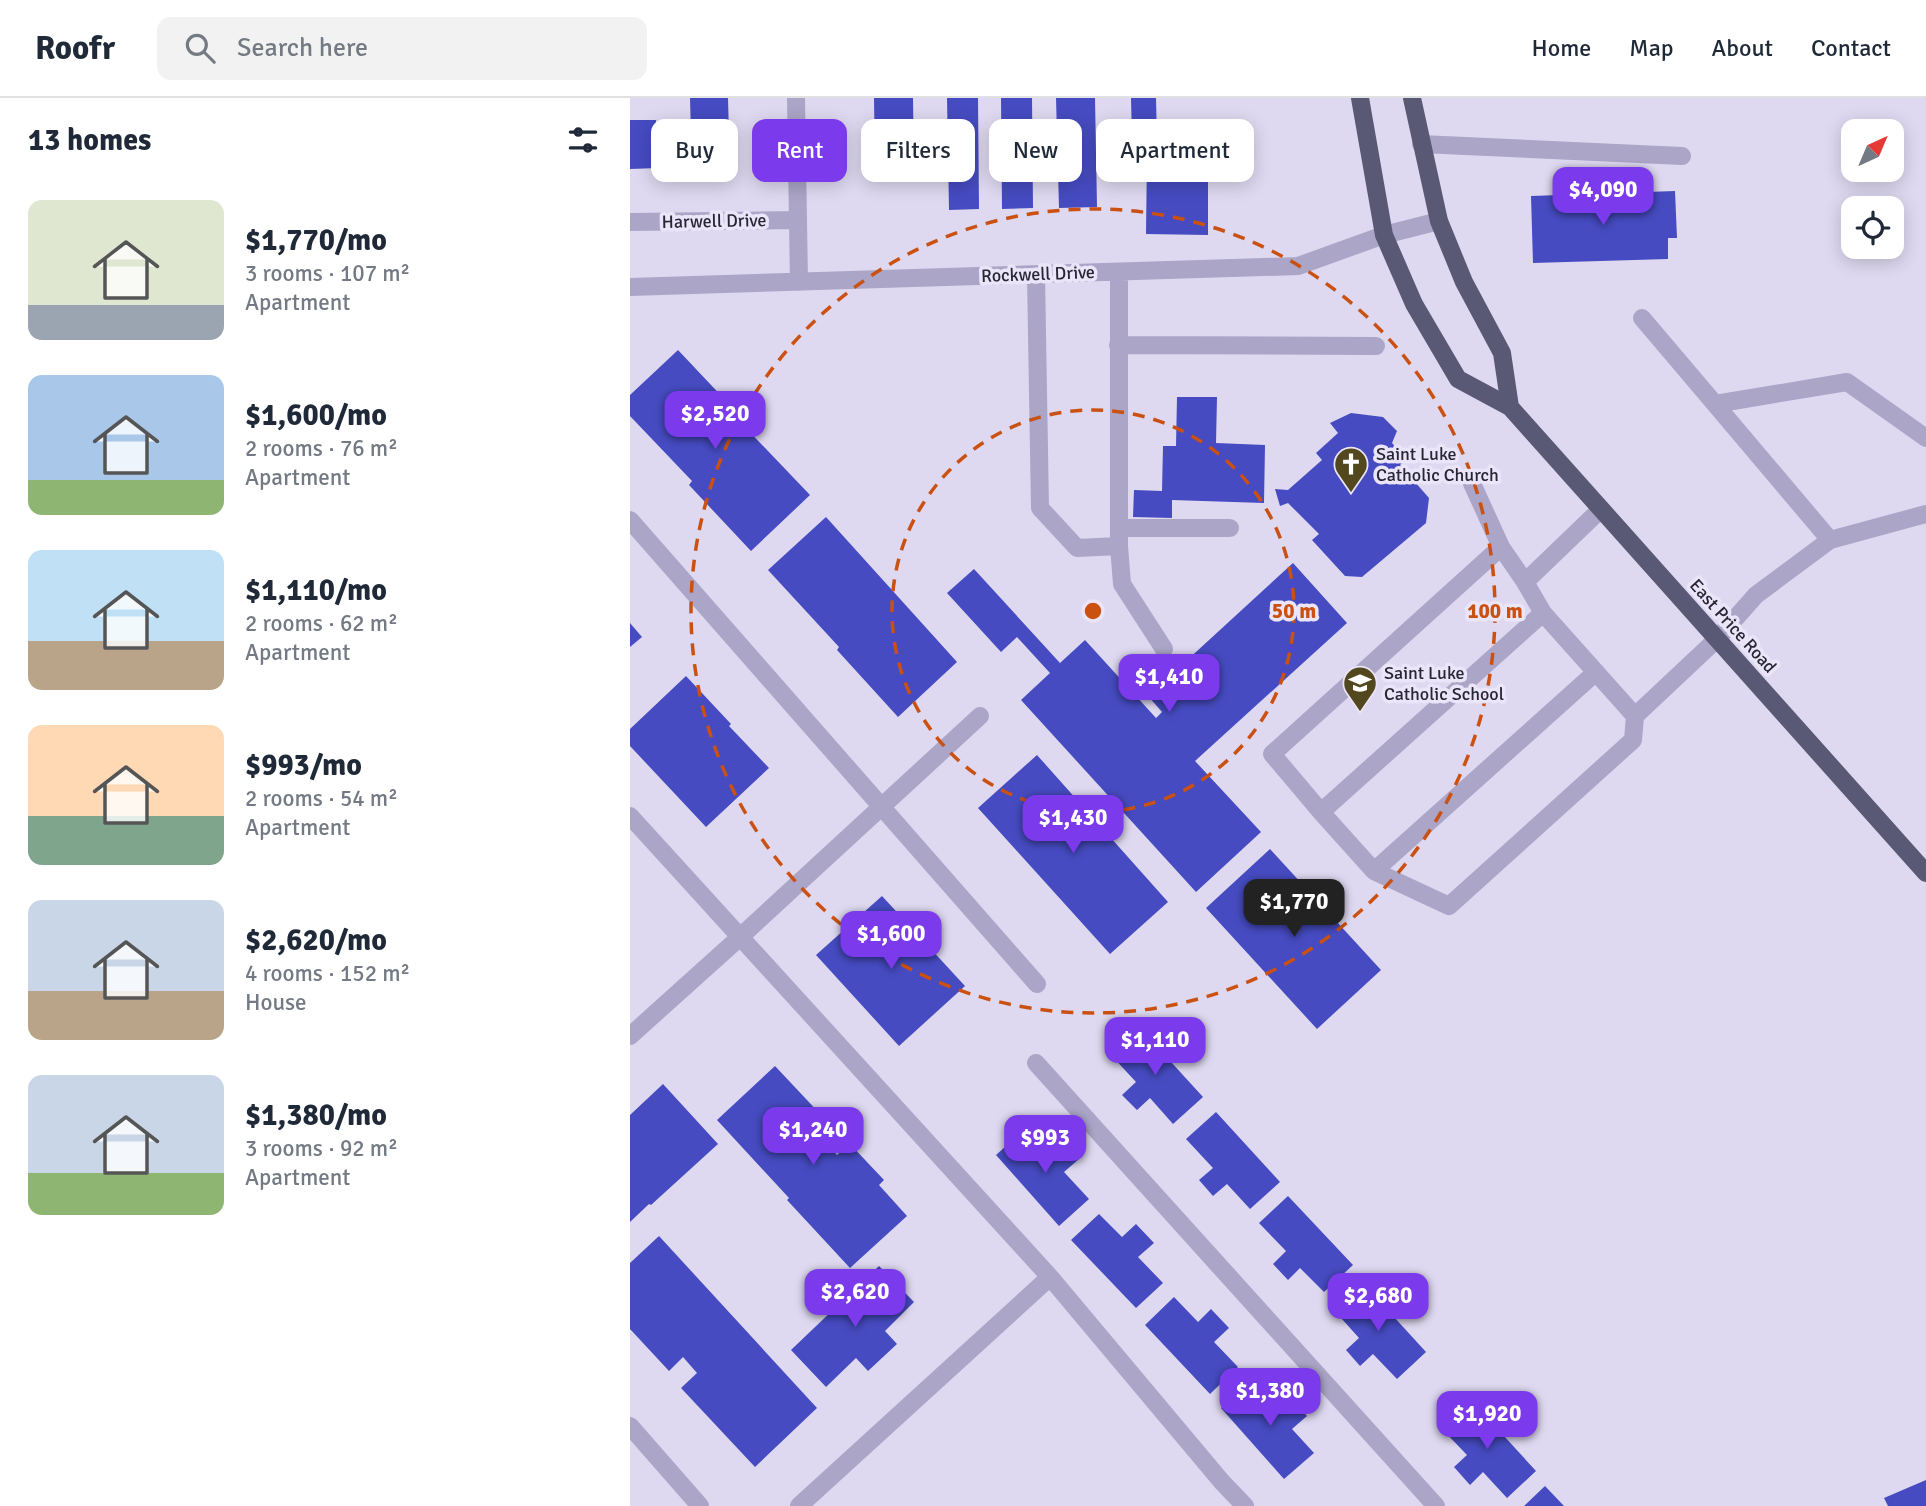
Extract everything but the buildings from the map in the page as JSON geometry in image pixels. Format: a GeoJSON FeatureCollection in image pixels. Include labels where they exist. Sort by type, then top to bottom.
{"type":"FeatureCollection","features":[{"type":"Feature","properties":{"kind":"main road","name":"East Price Road"},"geometry":{"type":"LineString","coordinates":[[1360,98],[1384,235],[1414,304],[1458,379],[1510,407],[1926,873]]}},
{"type":"Feature","properties":{"kind":"main road"},"geometry":{"type":"LineString","coordinates":[[1412,98],[1439,221],[1464,282],[1502,353],[1510,407]]}},
{"type":"Feature","properties":{"kind":"street"},"geometry":{"type":"LineString","coordinates":[[796,98],[799,282]]}},
{"type":"Feature","properties":{"kind":"street"},"geometry":{"type":"LineString","coordinates":[[1421,144],[1682,156]]}},
{"type":"Feature","properties":{"kind":"street","name":"Harwell Drive"},"geometry":{"type":"LineString","coordinates":[[630,222],[797,220]]}},
{"type":"Feature","properties":{"kind":"street","name":"Rockwell Drive"},"geometry":{"type":"LineString","coordinates":[[630,287],[1298,266],[1384,235],[1439,221]]}},
{"type":"Feature","properties":{"kind":"street"},"geometry":{"type":"LineString","coordinates":[[1119,272],[1119,537],[1122,584],[1164,649]]}},
{"type":"Feature","properties":{"kind":"street"},"geometry":{"type":"LineString","coordinates":[[1035,275],[1040,508],[1077,548],[1119,537],[1230,528]]}},
{"type":"Feature","properties":{"kind":"street"},"geometry":{"type":"LineString","coordinates":[[1642,318],[1830,540]]}},
{"type":"Feature","properties":{"kind":"street"},"geometry":{"type":"LineString","coordinates":[[1118,345],[1376,346]]}},
{"type":"Feature","properties":{"kind":"street"},"geometry":{"type":"LineString","coordinates":[[1715,404],[1847,382],[1926,438]]}},
{"type":"Feature","properties":{"kind":"street"},"geometry":{"type":"LineString","coordinates":[[1470,479],[1501,547],[1544,613],[1635,716]]}},
{"type":"Feature","properties":{"kind":"street"},"geometry":{"type":"LineString","coordinates":[[1525,582],[1601,509]]}},
{"type":"Feature","properties":{"kind":"street"},"geometry":{"type":"LineString","coordinates":[[1501,547],[1272,754],[1374,871],[1449,906],[1633,740],[1635,716],[1717,639],[1756,595],[1830,540],[1926,514]]}},
{"type":"Feature","properties":{"kind":"street"},"geometry":{"type":"LineString","coordinates":[[630,520],[1037,984]]}},
{"type":"Feature","properties":{"kind":"street"},"geometry":{"type":"LineString","coordinates":[[1321,812],[1544,613]]}},
{"type":"Feature","properties":{"kind":"street"},"geometry":{"type":"LineString","coordinates":[[1374,871],[1596,672]]}},
{"type":"Feature","properties":{"kind":"street"},"geometry":{"type":"LineString","coordinates":[[630,1035],[980,716]]}},
{"type":"Feature","properties":{"kind":"street"},"geometry":{"type":"LineString","coordinates":[[630,816],[1051,1277],[1245,1506]]}},
{"type":"Feature","properties":{"kind":"street"},"geometry":{"type":"LineString","coordinates":[[1036,1063],[1436,1506]]}},
{"type":"Feature","properties":{"kind":"street"},"geometry":{"type":"LineString","coordinates":[[799,1506],[1051,1277]]}},
{"type":"Feature","properties":{"kind":"street"},"geometry":{"type":"LineString","coordinates":[[630,1426],[700,1506]]}},
{"type":"Feature","properties":{"kind":"place","name":"Saint Luke Catholic Church"},"geometry":{"type":"Point","coordinates":[1351,494]}},
{"type":"Feature","properties":{"kind":"place","name":"Saint Luke Catholic School"},"geometry":{"type":"Point","coordinates":[1360,713]}}]}
